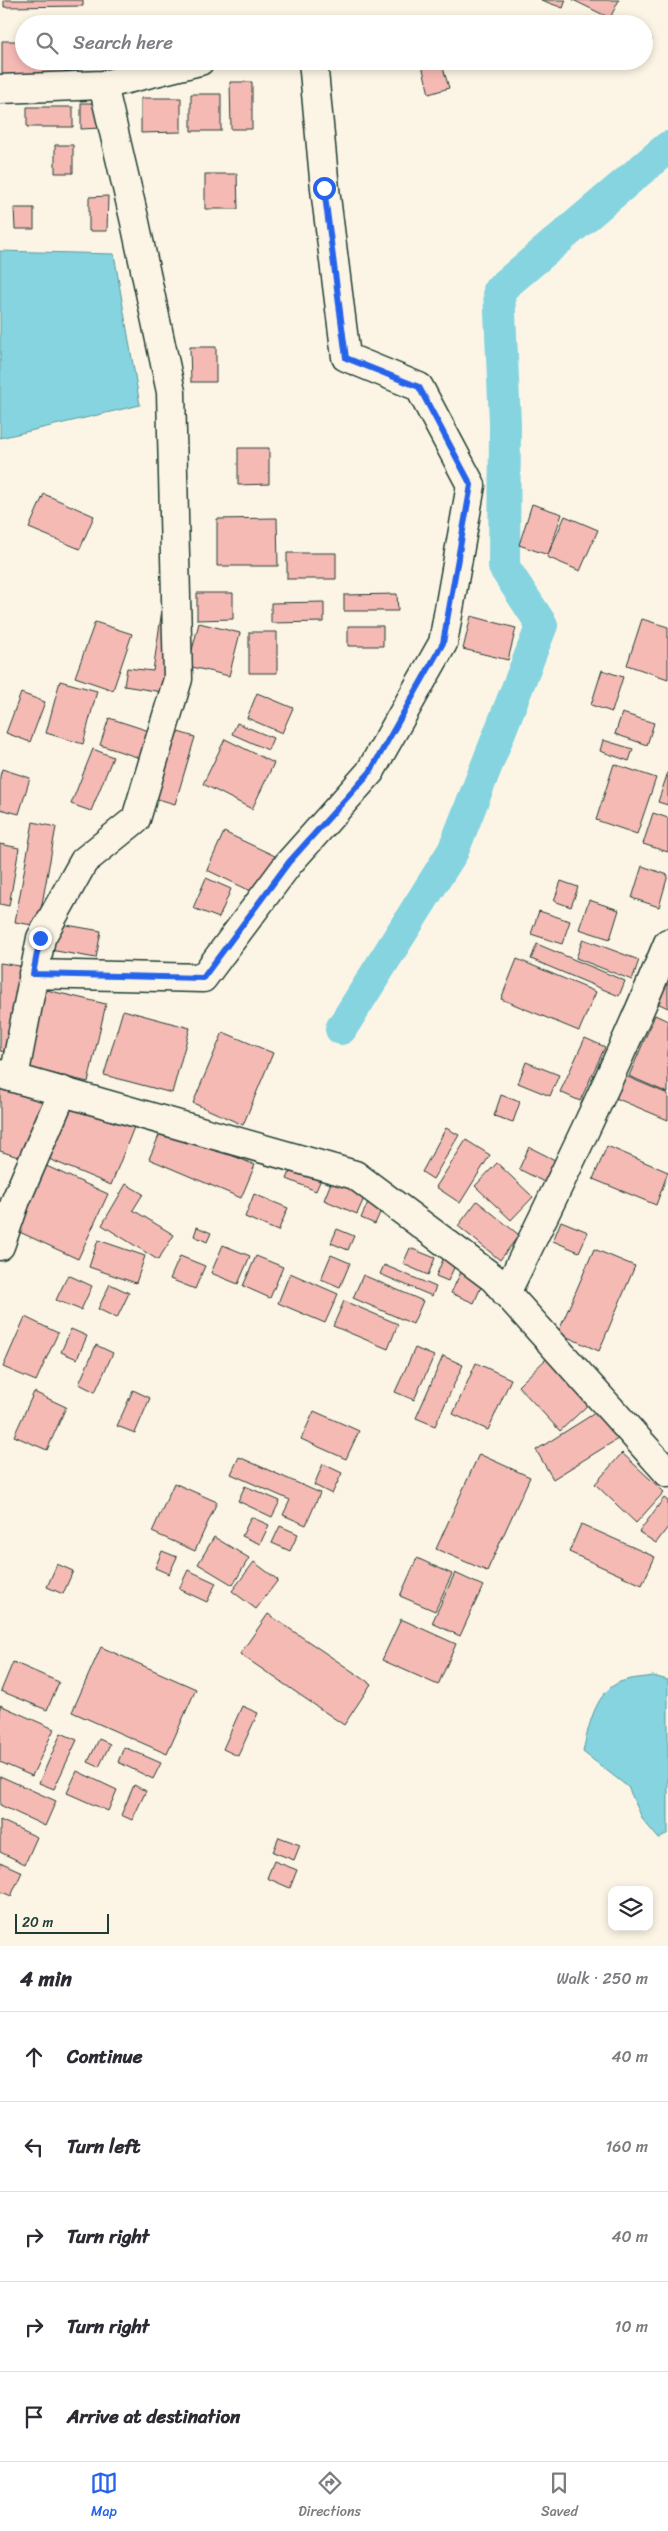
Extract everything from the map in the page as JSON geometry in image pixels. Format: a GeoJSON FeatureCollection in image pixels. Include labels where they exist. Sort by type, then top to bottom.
{"type":"FeatureCollection","features":[{"type":"Feature","properties":{"kind":"street"},"geometry":{"type":"LineString","coordinates":[[0,89],[103,84],[162,70]]}},
{"type":"Feature","properties":{"kind":"street"},"geometry":{"type":"LineString","coordinates":[[33,974],[203,978],[289,862],[370,772],[443,643],[471,485],[419,387],[346,358],[324,188],[315,70]]}},
{"type":"Feature","properties":{"kind":"street"},"geometry":{"type":"LineString","coordinates":[[103,84],[171,392],[178,679],[136,819],[84,861],[40,938],[33,974],[7,1076],[355,1175],[493,1278],[668,1473]]}},
{"type":"Feature","properties":{"kind":"street"},"geometry":{"type":"LineString","coordinates":[[506,1292],[558,1188],[646,996],[668,943]]}},
{"type":"Feature","properties":{"kind":"street"},"geometry":{"type":"LineString","coordinates":[[0,1246],[16,1200],[63,1091]]}},
{"type":"Feature","properties":{"kind":"water"},"geometry":{"type":"Polygon","coordinates":[[[0,251],[114,254],[140,405],[0,438],[0,251]]]}},
{"type":"Feature","properties":{"kind":"water"},"geometry":{"type":"Polygon","coordinates":[[[653,1676],[668,1680],[668,1833],[659,1839],[643,1820],[628,1787],[583,1752],[593,1714],[602,1696],[608,1689],[634,1678],[653,1676]]]}},
{"type":"Feature","properties":{"kind":"building"},"geometry":{"type":"Polygon","coordinates":[[[4,0],[83,0],[83,6],[4,7],[4,0]]]}},
{"type":"Feature","properties":{"kind":"building"},"geometry":{"type":"Polygon","coordinates":[[[541,0],[566,0],[563,8],[541,0]]]}},
{"type":"Feature","properties":{"kind":"building"},"geometry":{"type":"Polygon","coordinates":[[[573,0],[619,0],[612,15],[604,15],[573,0]]]}},
{"type":"Feature","properties":{"kind":"building"},"geometry":{"type":"Polygon","coordinates":[[[2,41],[15,41],[15,70],[78,70],[78,75],[2,76],[2,41]]]}},
{"type":"Feature","properties":{"kind":"building"},"geometry":{"type":"Polygon","coordinates":[[[423,70],[444,70],[449,88],[429,94],[423,70]]]}},
{"type":"Feature","properties":{"kind":"building"},"geometry":{"type":"Polygon","coordinates":[[[230,82],[252,82],[252,129],[231,129],[230,82]]]}},
{"type":"Feature","properties":{"kind":"building"},"geometry":{"type":"Polygon","coordinates":[[[191,94],[221,94],[221,131],[191,131],[191,94]]]}},
{"type":"Feature","properties":{"kind":"building"},"geometry":{"type":"Polygon","coordinates":[[[141,98],[181,98],[181,132],[141,133],[141,98]]]}},
{"type":"Feature","properties":{"kind":"building"},"geometry":{"type":"Polygon","coordinates":[[[81,103],[101,103],[101,128],[81,129],[81,103]]]}},
{"type":"Feature","properties":{"kind":"building"},"geometry":{"type":"Polygon","coordinates":[[[27,107],[73,107],[73,127],[27,127],[27,107]]]}},
{"type":"Feature","properties":{"kind":"building"},"geometry":{"type":"Polygon","coordinates":[[[55,145],[73,145],[73,173],[55,173],[55,145]]]}},
{"type":"Feature","properties":{"kind":"building"},"geometry":{"type":"Polygon","coordinates":[[[205,174],[237,174],[238,209],[205,209],[205,174]]]}},
{"type":"Feature","properties":{"kind":"building"},"geometry":{"type":"Polygon","coordinates":[[[108,196],[107,231],[89,231],[89,197],[108,196]]]}},
{"type":"Feature","properties":{"kind":"building"},"geometry":{"type":"Polygon","coordinates":[[[14,208],[34,208],[34,229],[15,229],[14,208]]]}},
{"type":"Feature","properties":{"kind":"building"},"geometry":{"type":"Polygon","coordinates":[[[190,347],[216,347],[216,382],[191,382],[190,347]]]}},
{"type":"Feature","properties":{"kind":"building"},"geometry":{"type":"Polygon","coordinates":[[[238,448],[269,448],[269,484],[238,485],[238,448]]]}},
{"type":"Feature","properties":{"kind":"building"},"geometry":{"type":"Polygon","coordinates":[[[44,494],[94,516],[80,549],[29,528],[44,494]]]}},
{"type":"Feature","properties":{"kind":"building"},"geometry":{"type":"Polygon","coordinates":[[[532,504],[562,514],[548,555],[519,545],[532,504]]]}},
{"type":"Feature","properties":{"kind":"building"},"geometry":{"type":"Polygon","coordinates":[[[565,516],[598,530],[580,571],[547,557],[565,516]]]}},
{"type":"Feature","properties":{"kind":"building"},"geometry":{"type":"Polygon","coordinates":[[[277,518],[278,566],[217,566],[217,519],[277,518]]]}},
{"type":"Feature","properties":{"kind":"building"},"geometry":{"type":"Polygon","coordinates":[[[287,553],[336,553],[336,579],[287,579],[287,553]]]}},
{"type":"Feature","properties":{"kind":"building"},"geometry":{"type":"Polygon","coordinates":[[[197,593],[233,593],[233,619],[197,620],[197,593]]]}},
{"type":"Feature","properties":{"kind":"building"},"geometry":{"type":"Polygon","coordinates":[[[397,594],[398,611],[344,611],[344,595],[397,594]]]}},
{"type":"Feature","properties":{"kind":"building"},"geometry":{"type":"Polygon","coordinates":[[[324,602],[324,622],[271,623],[271,603],[324,602]]]}},
{"type":"Feature","properties":{"kind":"building"},"geometry":{"type":"Polygon","coordinates":[[[163,603],[175,605],[162,692],[124,686],[127,668],[153,671],[163,603]]]}},
{"type":"Feature","properties":{"kind":"building"},"geometry":{"type":"Polygon","coordinates":[[[471,616],[516,628],[508,660],[463,649],[471,616]]]}},
{"type":"Feature","properties":{"kind":"building"},"geometry":{"type":"Polygon","coordinates":[[[642,619],[668,627],[668,679],[627,665],[642,619]]]}},
{"type":"Feature","properties":{"kind":"building"},"geometry":{"type":"Polygon","coordinates":[[[95,622],[132,634],[113,690],[75,677],[95,622]]]}},
{"type":"Feature","properties":{"kind":"building"},"geometry":{"type":"Polygon","coordinates":[[[199,623],[240,633],[229,676],[188,666],[199,623]]]}},
{"type":"Feature","properties":{"kind":"building"},"geometry":{"type":"Polygon","coordinates":[[[348,626],[383,626],[383,646],[348,646],[348,626]]]}},
{"type":"Feature","properties":{"kind":"building"},"geometry":{"type":"Polygon","coordinates":[[[249,632],[277,632],[277,673],[249,673],[249,632]]]}},
{"type":"Feature","properties":{"kind":"building"},"geometry":{"type":"Polygon","coordinates":[[[602,670],[623,677],[612,712],[591,705],[602,670]]]}},
{"type":"Feature","properties":{"kind":"building"},"geometry":{"type":"Polygon","coordinates":[[[60,681],[97,691],[83,744],[46,733],[60,681]]]}},
{"type":"Feature","properties":{"kind":"building"},"geometry":{"type":"Polygon","coordinates":[[[21,693],[45,702],[30,742],[6,733],[21,693]]]}},
{"type":"Feature","properties":{"kind":"building"},"geometry":{"type":"Polygon","coordinates":[[[257,693],[293,708],[282,733],[247,718],[257,693]]]}},
{"type":"Feature","properties":{"kind":"building"},"geometry":{"type":"Polygon","coordinates":[[[622,713],[654,723],[647,745],[615,734],[622,713]]]}},
{"type":"Feature","properties":{"kind":"building"},"geometry":{"type":"Polygon","coordinates":[[[109,718],[149,731],[140,758],[100,745],[109,718]]]}},
{"type":"Feature","properties":{"kind":"building"},"geometry":{"type":"Polygon","coordinates":[[[237,723],[273,738],[268,750],[232,734],[237,723]]]}},
{"type":"Feature","properties":{"kind":"building"},"geometry":{"type":"Polygon","coordinates":[[[168,729],[195,737],[175,804],[148,796],[168,729]]]}},
{"type":"Feature","properties":{"kind":"building"},"geometry":{"type":"Polygon","coordinates":[[[225,739],[274,763],[252,809],[203,784],[225,739]]]}},
{"type":"Feature","properties":{"kind":"building"},"geometry":{"type":"Polygon","coordinates":[[[603,740],[633,749],[629,761],[600,751],[603,740]]]}},
{"type":"Feature","properties":{"kind":"building"},"geometry":{"type":"Polygon","coordinates":[[[93,749],[113,757],[91,811],[71,804],[93,749]]]}},
{"type":"Feature","properties":{"kind":"building"},"geometry":{"type":"Polygon","coordinates":[[[614,764],[656,778],[637,834],[596,820],[614,764]]]}},
{"type":"Feature","properties":{"kind":"building"},"geometry":{"type":"Polygon","coordinates":[[[2,769],[30,778],[19,814],[0,809],[0,776],[2,769]]]}},
{"type":"Feature","properties":{"kind":"building"},"geometry":{"type":"Polygon","coordinates":[[[668,772],[668,805],[658,802],[668,772]]]}},
{"type":"Feature","properties":{"kind":"building"},"geometry":{"type":"Polygon","coordinates":[[[653,813],[668,818],[668,852],[643,844],[653,813]]]}},
{"type":"Feature","properties":{"kind":"building"},"geometry":{"type":"Polygon","coordinates":[[[33,822],[56,827],[38,926],[15,922],[33,822]]]}},
{"type":"Feature","properties":{"kind":"building"},"geometry":{"type":"Polygon","coordinates":[[[224,832],[275,856],[257,894],[207,870],[224,832]]]}},
{"type":"Feature","properties":{"kind":"building"},"geometry":{"type":"Polygon","coordinates":[[[0,844],[19,848],[9,906],[0,904],[0,844]]]}},
{"type":"Feature","properties":{"kind":"building"},"geometry":{"type":"Polygon","coordinates":[[[642,866],[668,875],[659,907],[632,898],[642,866]]]}},
{"type":"Feature","properties":{"kind":"building"},"geometry":{"type":"Polygon","coordinates":[[[206,878],[231,889],[219,918],[193,908],[206,878]]]}},
{"type":"Feature","properties":{"kind":"building"},"geometry":{"type":"Polygon","coordinates":[[[561,881],[578,887],[571,907],[554,901],[561,881]]]}},
{"type":"Feature","properties":{"kind":"building"},"geometry":{"type":"Polygon","coordinates":[[[589,900],[619,910],[610,939],[579,929],[589,900]]]}},
{"type":"Feature","properties":{"kind":"building"},"geometry":{"type":"Polygon","coordinates":[[[539,911],[570,921],[562,944],[531,934],[539,911]]]}},
{"type":"Feature","properties":{"kind":"building"},"geometry":{"type":"Polygon","coordinates":[[[55,923],[101,931],[96,958],[50,950],[55,923]]]}},
{"type":"Feature","properties":{"kind":"building"},"geometry":{"type":"Polygon","coordinates":[[[583,939],[639,960],[632,980],[576,958],[583,939]]]}},
{"type":"Feature","properties":{"kind":"building"},"geometry":{"type":"Polygon","coordinates":[[[537,944],[625,981],[619,996],[531,959],[537,944]]]}},
{"type":"Feature","properties":{"kind":"building"},"geometry":{"type":"Polygon","coordinates":[[[517,959],[596,992],[579,1031],[501,999],[517,959]]]}},
{"type":"Feature","properties":{"kind":"building"},"geometry":{"type":"Polygon","coordinates":[[[0,963],[20,966],[8,1052],[0,1051],[0,963]]]}},
{"type":"Feature","properties":{"kind":"building"},"geometry":{"type":"Polygon","coordinates":[[[663,983],[668,985],[668,1008],[655,1002],[663,983]]]}},
{"type":"Feature","properties":{"kind":"building"},"geometry":{"type":"Polygon","coordinates":[[[38,988],[106,1004],[88,1082],[20,1066],[38,988]]]}},
{"type":"Feature","properties":{"kind":"building"},"geometry":{"type":"Polygon","coordinates":[[[123,1010],[190,1028],[172,1093],[104,1075],[123,1010]]]}},
{"type":"Feature","properties":{"kind":"building"},"geometry":{"type":"Polygon","coordinates":[[[655,1015],[668,1021],[668,1093],[629,1076],[655,1015]]]}},
{"type":"Feature","properties":{"kind":"building"},"geometry":{"type":"Polygon","coordinates":[[[223,1032],[273,1053],[243,1125],[193,1103],[223,1032]]]}},
{"type":"Feature","properties":{"kind":"building"},"geometry":{"type":"Polygon","coordinates":[[[585,1038],[605,1047],[580,1101],[560,1092],[585,1038]]]}},
{"type":"Feature","properties":{"kind":"building"},"geometry":{"type":"Polygon","coordinates":[[[526,1062],[559,1075],[550,1096],[518,1083],[526,1062]]]}},
{"type":"Feature","properties":{"kind":"building"},"geometry":{"type":"Polygon","coordinates":[[[623,1075],[668,1094],[668,1120],[613,1097],[623,1075]]]}},
{"type":"Feature","properties":{"kind":"building"},"geometry":{"type":"Polygon","coordinates":[[[0,1079],[50,1097],[27,1160],[0,1151],[0,1079]]]}},
{"type":"Feature","properties":{"kind":"building"},"geometry":{"type":"Polygon","coordinates":[[[69,1095],[136,1122],[111,1185],[44,1157],[69,1095]]]}},
{"type":"Feature","properties":{"kind":"building"},"geometry":{"type":"Polygon","coordinates":[[[501,1095],[520,1102],[513,1122],[494,1116],[501,1095]]]}},
{"type":"Feature","properties":{"kind":"building"},"geometry":{"type":"Polygon","coordinates":[[[163,1126],[255,1165],[241,1198],[149,1159],[163,1126]]]}},
{"type":"Feature","properties":{"kind":"building"},"geometry":{"type":"Polygon","coordinates":[[[446,1128],[459,1135],[433,1179],[422,1172],[446,1128]]]}},
{"type":"Feature","properties":{"kind":"building"},"geometry":{"type":"Polygon","coordinates":[[[466,1140],[490,1155],[460,1203],[436,1187],[466,1140]]]}},
{"type":"Feature","properties":{"kind":"building"},"geometry":{"type":"Polygon","coordinates":[[[607,1146],[668,1172],[656,1205],[593,1179],[607,1146]]]}},
{"type":"Feature","properties":{"kind":"building"},"geometry":{"type":"Polygon","coordinates":[[[529,1147],[555,1160],[544,1182],[519,1169],[529,1147]]]}},
{"type":"Feature","properties":{"kind":"building"},"geometry":{"type":"Polygon","coordinates":[[[497,1163],[533,1197],[511,1220],[475,1186],[497,1163]]]}},
{"type":"Feature","properties":{"kind":"building"},"geometry":{"type":"Polygon","coordinates":[[[42,1164],[108,1194],[78,1259],[13,1229],[42,1164]]]}},
{"type":"Feature","properties":{"kind":"building"},"geometry":{"type":"Polygon","coordinates":[[[292,1167],[321,1179],[316,1191],[287,1179],[292,1167]]]}},
{"type":"Feature","properties":{"kind":"building"},"geometry":{"type":"Polygon","coordinates":[[[334,1175],[368,1189],[357,1214],[324,1200],[334,1175]]]}},
{"type":"Feature","properties":{"kind":"building"},"geometry":{"type":"Polygon","coordinates":[[[126,1184],[143,1194],[133,1210],[174,1235],[158,1260],[102,1225],[126,1184]]]}},
{"type":"Feature","properties":{"kind":"building"},"geometry":{"type":"Polygon","coordinates":[[[254,1194],[288,1208],[278,1231],[245,1217],[254,1194]]]}},
{"type":"Feature","properties":{"kind":"building"},"geometry":{"type":"Polygon","coordinates":[[[369,1200],[383,1206],[375,1224],[361,1218],[369,1200]]]}},
{"type":"Feature","properties":{"kind":"building"},"geometry":{"type":"Polygon","coordinates":[[[477,1201],[519,1235],[500,1260],[458,1226],[477,1201]]]}},
{"type":"Feature","properties":{"kind":"building"},"geometry":{"type":"Polygon","coordinates":[[[561,1221],[588,1232],[579,1252],[553,1241],[561,1221]]]}},
{"type":"Feature","properties":{"kind":"building"},"geometry":{"type":"Polygon","coordinates":[[[197,1227],[211,1233],[207,1242],[194,1236],[197,1227]]]}},
{"type":"Feature","properties":{"kind":"building"},"geometry":{"type":"Polygon","coordinates":[[[337,1229],[354,1236],[348,1250],[331,1243],[337,1229]]]}},
{"type":"Feature","properties":{"kind":"building"},"geometry":{"type":"Polygon","coordinates":[[[98,1240],[145,1256],[136,1283],[89,1267],[98,1240]]]}},
{"type":"Feature","properties":{"kind":"building"},"geometry":{"type":"Polygon","coordinates":[[[223,1245],[250,1256],[238,1284],[211,1273],[223,1245]]]}},
{"type":"Feature","properties":{"kind":"building"},"geometry":{"type":"Polygon","coordinates":[[[410,1248],[435,1258],[428,1275],[403,1264],[410,1248]]]}},
{"type":"Feature","properties":{"kind":"building"},"geometry":{"type":"Polygon","coordinates":[[[594,1249],[635,1266],[599,1351],[558,1333],[594,1249]]]}},
{"type":"Feature","properties":{"kind":"building"},"geometry":{"type":"Polygon","coordinates":[[[331,1255],[350,1263],[340,1287],[321,1279],[331,1255]]]}},
{"type":"Feature","properties":{"kind":"building"},"geometry":{"type":"Polygon","coordinates":[[[445,1255],[457,1261],[448,1281],[436,1276],[445,1255]]]}},
{"type":"Feature","properties":{"kind":"building"},"geometry":{"type":"Polygon","coordinates":[[[180,1256],[205,1266],[195,1289],[170,1279],[180,1256]]]}},
{"type":"Feature","properties":{"kind":"building"},"geometry":{"type":"Polygon","coordinates":[[[256,1256],[283,1267],[270,1298],[243,1286],[256,1256]]]}},
{"type":"Feature","properties":{"kind":"building"},"geometry":{"type":"Polygon","coordinates":[[[384,1265],[436,1287],[432,1296],[380,1274],[384,1265]]]}},
{"type":"Feature","properties":{"kind":"building"},"geometry":{"type":"Polygon","coordinates":[[[462,1270],[484,1280],[474,1303],[451,1293],[462,1270]]]}},
{"type":"Feature","properties":{"kind":"building"},"geometry":{"type":"Polygon","coordinates":[[[290,1273],[338,1294],[325,1323],[278,1303],[290,1273]]]}},
{"type":"Feature","properties":{"kind":"building"},"geometry":{"type":"Polygon","coordinates":[[[68,1275],[92,1286],[81,1310],[56,1300],[68,1275]]]}},
{"type":"Feature","properties":{"kind":"building"},"geometry":{"type":"Polygon","coordinates":[[[363,1275],[423,1301],[413,1324],[353,1298],[363,1275]]]}},
{"type":"Feature","properties":{"kind":"building"},"geometry":{"type":"Polygon","coordinates":[[[110,1284],[129,1293],[117,1318],[98,1309],[110,1284]]]}},
{"type":"Feature","properties":{"kind":"building"},"geometry":{"type":"Polygon","coordinates":[[[344,1301],[398,1324],[388,1349],[333,1326],[344,1301]]]}},
{"type":"Feature","properties":{"kind":"building"},"geometry":{"type":"Polygon","coordinates":[[[25,1317],[58,1333],[36,1381],[3,1367],[25,1317]]]}},
{"type":"Feature","properties":{"kind":"building"},"geometry":{"type":"Polygon","coordinates":[[[71,1329],[87,1336],[77,1359],[61,1352],[71,1329]]]}},
{"type":"Feature","properties":{"kind":"building"},"geometry":{"type":"Polygon","coordinates":[[[96,1345],[113,1353],[95,1392],[79,1384],[96,1345]]]}},
{"type":"Feature","properties":{"kind":"building"},"geometry":{"type":"Polygon","coordinates":[[[415,1348],[434,1356],[414,1400],[395,1392],[415,1348]]]}},
{"type":"Feature","properties":{"kind":"building"},"geometry":{"type":"Polygon","coordinates":[[[443,1356],[463,1365],[435,1426],[416,1418],[443,1356]]]}},
{"type":"Feature","properties":{"kind":"building"},"geometry":{"type":"Polygon","coordinates":[[[548,1357],[591,1402],[560,1431],[518,1386],[548,1357]]]}},
{"type":"Feature","properties":{"kind":"building"},"geometry":{"type":"Polygon","coordinates":[[[476,1363],[511,1379],[488,1430],[453,1414],[476,1363]]]}},
{"type":"Feature","properties":{"kind":"building"},"geometry":{"type":"Polygon","coordinates":[[[133,1390],[150,1398],[135,1433],[117,1426],[133,1390]]]}},
{"type":"Feature","properties":{"kind":"building"},"geometry":{"type":"Polygon","coordinates":[[[34,1392],[66,1407],[47,1450],[14,1436],[34,1392]]]}},
{"type":"Feature","properties":{"kind":"building"},"geometry":{"type":"Polygon","coordinates":[[[603,1408],[621,1437],[553,1479],[536,1450],[603,1408]]]}},
{"type":"Feature","properties":{"kind":"building"},"geometry":{"type":"Polygon","coordinates":[[[314,1411],[359,1431],[346,1459],[301,1439],[314,1411]]]}},
{"type":"Feature","properties":{"kind":"building"},"geometry":{"type":"Polygon","coordinates":[[[622,1453],[664,1492],[636,1523],[595,1484],[622,1453]]]}},
{"type":"Feature","properties":{"kind":"building"},"geometry":{"type":"Polygon","coordinates":[[[479,1454],[530,1477],[487,1571],[436,1549],[479,1454]]]}},
{"type":"Feature","properties":{"kind":"building"},"geometry":{"type":"Polygon","coordinates":[[[239,1457],[320,1493],[306,1525],[283,1515],[290,1500],[231,1474],[239,1457]]]}},
{"type":"Feature","properties":{"kind":"building"},"geometry":{"type":"Polygon","coordinates":[[[323,1464],[342,1473],[332,1494],[314,1485],[323,1464]]]}},
{"type":"Feature","properties":{"kind":"building"},"geometry":{"type":"Polygon","coordinates":[[[174,1483],[217,1502],[195,1551],[152,1532],[174,1483]]]}},
{"type":"Feature","properties":{"kind":"building"},"geometry":{"type":"Polygon","coordinates":[[[245,1486],[280,1501],[272,1517],[238,1501],[245,1486]]]}},
{"type":"Feature","properties":{"kind":"building"},"geometry":{"type":"Polygon","coordinates":[[[664,1498],[668,1501],[668,1527],[656,1543],[639,1532],[664,1498]]]}},
{"type":"Feature","properties":{"kind":"building"},"geometry":{"type":"Polygon","coordinates":[[[251,1517],[269,1525],[260,1544],[242,1536],[251,1517]]]}},
{"type":"Feature","properties":{"kind":"building"},"geometry":{"type":"Polygon","coordinates":[[[581,1524],[655,1557],[642,1585],[569,1552],[581,1524]]]}},
{"type":"Feature","properties":{"kind":"building"},"geometry":{"type":"Polygon","coordinates":[[[280,1526],[298,1534],[290,1551],[272,1543],[280,1526]]]}},
{"type":"Feature","properties":{"kind":"building"},"geometry":{"type":"Polygon","coordinates":[[[214,1537],[249,1558],[233,1585],[198,1564],[214,1537]]]}},
{"type":"Feature","properties":{"kind":"building"},"geometry":{"type":"Polygon","coordinates":[[[162,1551],[177,1557],[169,1574],[155,1568],[162,1551]]]}},
{"type":"Feature","properties":{"kind":"building"},"geometry":{"type":"Polygon","coordinates":[[[417,1558],[452,1574],[435,1611],[400,1596],[417,1558]]]}},
{"type":"Feature","properties":{"kind":"building"},"geometry":{"type":"Polygon","coordinates":[[[254,1562],[278,1580],[256,1609],[232,1591],[254,1562]]]}},
{"type":"Feature","properties":{"kind":"building"},"geometry":{"type":"Polygon","coordinates":[[[57,1564],[73,1571],[63,1594],[47,1587],[57,1564]]]}},
{"type":"Feature","properties":{"kind":"building"},"geometry":{"type":"Polygon","coordinates":[[[188,1570],[216,1583],[207,1602],[179,1589],[188,1570]]]}},
{"type":"Feature","properties":{"kind":"building"},"geometry":{"type":"Polygon","coordinates":[[[455,1573],[483,1586],[460,1636],[432,1623],[455,1573]]]}},
{"type":"Feature","properties":{"kind":"building"},"geometry":{"type":"Polygon","coordinates":[[[268,1614],[371,1684],[344,1725],[240,1654],[268,1614]]]}},
{"type":"Feature","properties":{"kind":"building"},"geometry":{"type":"Polygon","coordinates":[[[401,1619],[456,1644],[438,1685],[382,1660],[401,1619]]]}},
{"type":"Feature","properties":{"kind":"building"},"geometry":{"type":"Polygon","coordinates":[[[101,1647],[196,1689],[167,1754],[72,1712],[101,1647]]]}},
{"type":"Feature","properties":{"kind":"building"},"geometry":{"type":"Polygon","coordinates":[[[13,1662],[59,1682],[47,1710],[1,1691],[13,1662]]]}},
{"type":"Feature","properties":{"kind":"building"},"geometry":{"type":"Polygon","coordinates":[[[0,1705],[54,1729],[32,1776],[0,1762],[0,1705]]]}},
{"type":"Feature","properties":{"kind":"building"},"geometry":{"type":"Polygon","coordinates":[[[242,1706],[258,1713],[238,1756],[223,1749],[242,1706]]]}},
{"type":"Feature","properties":{"kind":"building"},"geometry":{"type":"Polygon","coordinates":[[[61,1733],[77,1740],[54,1789],[39,1783],[61,1733]]]}},
{"type":"Feature","properties":{"kind":"building"},"geometry":{"type":"Polygon","coordinates":[[[99,1739],[110,1744],[99,1767],[88,1762],[99,1739]]]}},
{"type":"Feature","properties":{"kind":"building"},"geometry":{"type":"Polygon","coordinates":[[[124,1747],[161,1763],[153,1779],[118,1762],[124,1747]]]}},
{"type":"Feature","properties":{"kind":"building"},"geometry":{"type":"Polygon","coordinates":[[[77,1771],[117,1790],[108,1811],[67,1793],[77,1771]]]}},
{"type":"Feature","properties":{"kind":"building"},"geometry":{"type":"Polygon","coordinates":[[[0,1776],[56,1801],[45,1826],[0,1805],[0,1776]]]}},
{"type":"Feature","properties":{"kind":"building"},"geometry":{"type":"Polygon","coordinates":[[[134,1785],[146,1791],[132,1820],[121,1815],[134,1785]]]}},
{"type":"Feature","properties":{"kind":"building"},"geometry":{"type":"Polygon","coordinates":[[[0,1820],[37,1837],[25,1864],[0,1852],[0,1820]]]}},
{"type":"Feature","properties":{"kind":"building"},"geometry":{"type":"Polygon","coordinates":[[[279,1837],[300,1845],[294,1860],[273,1852],[279,1837]]]}},
{"type":"Feature","properties":{"kind":"building"},"geometry":{"type":"Polygon","coordinates":[[[274,1861],[297,1870],[290,1888],[267,1878],[274,1861]]]}},
{"type":"Feature","properties":{"kind":"building"},"geometry":{"type":"Polygon","coordinates":[[[0,1862],[22,1872],[11,1896],[0,1891],[0,1862]]]}},
{"type":"Feature","properties":{"kind":"waterway"},"geometry":{"type":"LineString","coordinates":[[341,1029],[453,851],[542,625],[504,567],[505,423],[499,290],[668,147]]}},
{"type":"Feature","properties":{"kind":"route"},"geometry":{"type":"LineString","coordinates":[[40,938],[33,974],[203,978],[289,862],[370,772],[443,643],[471,485],[419,387],[346,358],[324,188]]}}]}
